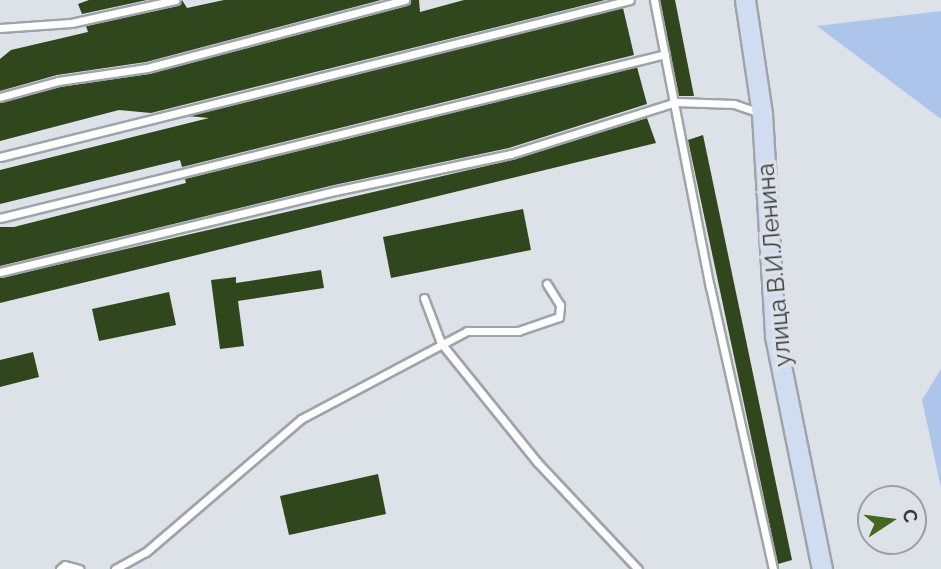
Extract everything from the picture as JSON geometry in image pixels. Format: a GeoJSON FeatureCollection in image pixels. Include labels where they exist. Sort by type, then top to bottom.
{"type":"FeatureCollection","features":[{"type":"Feature","properties":{"kind":"main road","name":"улица В.И.Ленина"},"geometry":{"type":"LineString","coordinates":[[745,0],[762,114],[775,336],[822,569]]}},
{"type":"Feature","properties":{"kind":"lane"},"geometry":{"type":"LineString","coordinates":[[0,28],[71,23],[176,0]]}},
{"type":"Feature","properties":{"kind":"lane"},"geometry":{"type":"LineString","coordinates":[[0,97],[58,81],[147,68],[405,0]]}},
{"type":"Feature","properties":{"kind":"lane"},"geometry":{"type":"LineString","coordinates":[[0,157],[630,0]]}},
{"type":"Feature","properties":{"kind":"lane"},"geometry":{"type":"LineString","coordinates":[[654,0],[710,287],[773,569]]}},
{"type":"Feature","properties":{"kind":"lane"},"geometry":{"type":"LineString","coordinates":[[0,218],[665,54]]}},
{"type":"Feature","properties":{"kind":"lane"},"geometry":{"type":"LineString","coordinates":[[0,272],[511,154],[676,102],[734,104],[762,114]]}},
{"type":"Feature","properties":{"kind":"lane"},"geometry":{"type":"LineString","coordinates":[[115,569],[146,552],[301,419],[467,331],[518,331],[559,317],[560,305],[547,284]]}},
{"type":"Feature","properties":{"kind":"lane"},"geometry":{"type":"LineString","coordinates":[[424,298],[441,343],[537,462],[638,569]]}},
{"type":"Feature","properties":{"kind":"lane"},"geometry":{"type":"LineString","coordinates":[[60,569],[65,565],[79,569]]}},
{"type":"Feature","properties":{"kind":"shaded area"},"geometry":{"type":"Polygon","coordinates":[[[941,11],[941,119],[817,26],[941,11]]]}},
{"type":"Feature","properties":{"kind":"shaded area"},"geometry":{"type":"Polygon","coordinates":[[[941,369],[941,488],[922,400],[941,369]]]}},
{"type":"Feature","properties":{"kind":"building"},"geometry":{"type":"Polygon","coordinates":[[[89,0],[147,0],[82,14],[78,4],[89,0]]]}},
{"type":"Feature","properties":{"kind":"building"},"geometry":{"type":"Polygon","coordinates":[[[182,0],[187,8],[224,0],[381,0],[146,62],[57,75],[0,91],[0,59],[11,50],[88,32],[86,26],[177,6],[182,0]]]}},
{"type":"Feature","properties":{"kind":"building"},"geometry":{"type":"Polygon","coordinates":[[[411,0],[419,0],[420,12],[464,0],[605,0],[151,113],[119,110],[0,141],[0,103],[59,87],[149,74],[407,6],[411,0]]]}},
{"type":"Feature","properties":{"kind":"building"},"geometry":{"type":"Polygon","coordinates":[[[660,0],[675,0],[694,96],[679,96],[660,0]]]}},
{"type":"Feature","properties":{"kind":"building"},"geometry":{"type":"Polygon","coordinates":[[[623,8],[634,55],[182,167],[180,160],[0,204],[0,170],[209,118],[188,116],[623,8]]]}},
{"type":"Feature","properties":{"kind":"building"},"geometry":{"type":"Polygon","coordinates":[[[637,67],[647,104],[509,148],[334,185],[0,266],[0,227],[14,227],[186,183],[185,179],[637,67]]]}},
{"type":"Feature","properties":{"kind":"building"},"geometry":{"type":"Polygon","coordinates":[[[647,118],[656,143],[0,303],[0,278],[512,160],[647,118]]]}},
{"type":"Feature","properties":{"kind":"building"},"geometry":{"type":"Polygon","coordinates":[[[703,135],[792,560],[778,564],[688,140],[703,135]]]}},
{"type":"Feature","properties":{"kind":"building"},"geometry":{"type":"Polygon","coordinates":[[[523,209],[531,250],[391,278],[383,237],[523,209]]]}},
{"type":"Feature","properties":{"kind":"building"},"geometry":{"type":"Polygon","coordinates":[[[321,270],[324,288],[238,301],[244,346],[220,349],[211,280],[236,277],[236,283],[321,270]]]}},
{"type":"Feature","properties":{"kind":"building"},"geometry":{"type":"Polygon","coordinates":[[[169,292],[176,325],[99,341],[92,309],[169,292]]]}},
{"type":"Feature","properties":{"kind":"building"},"geometry":{"type":"Polygon","coordinates":[[[33,352],[39,377],[0,387],[0,360],[33,352]]]}},
{"type":"Feature","properties":{"kind":"building"},"geometry":{"type":"Polygon","coordinates":[[[378,474],[386,514],[289,535],[280,496],[378,474]]]}}]}
